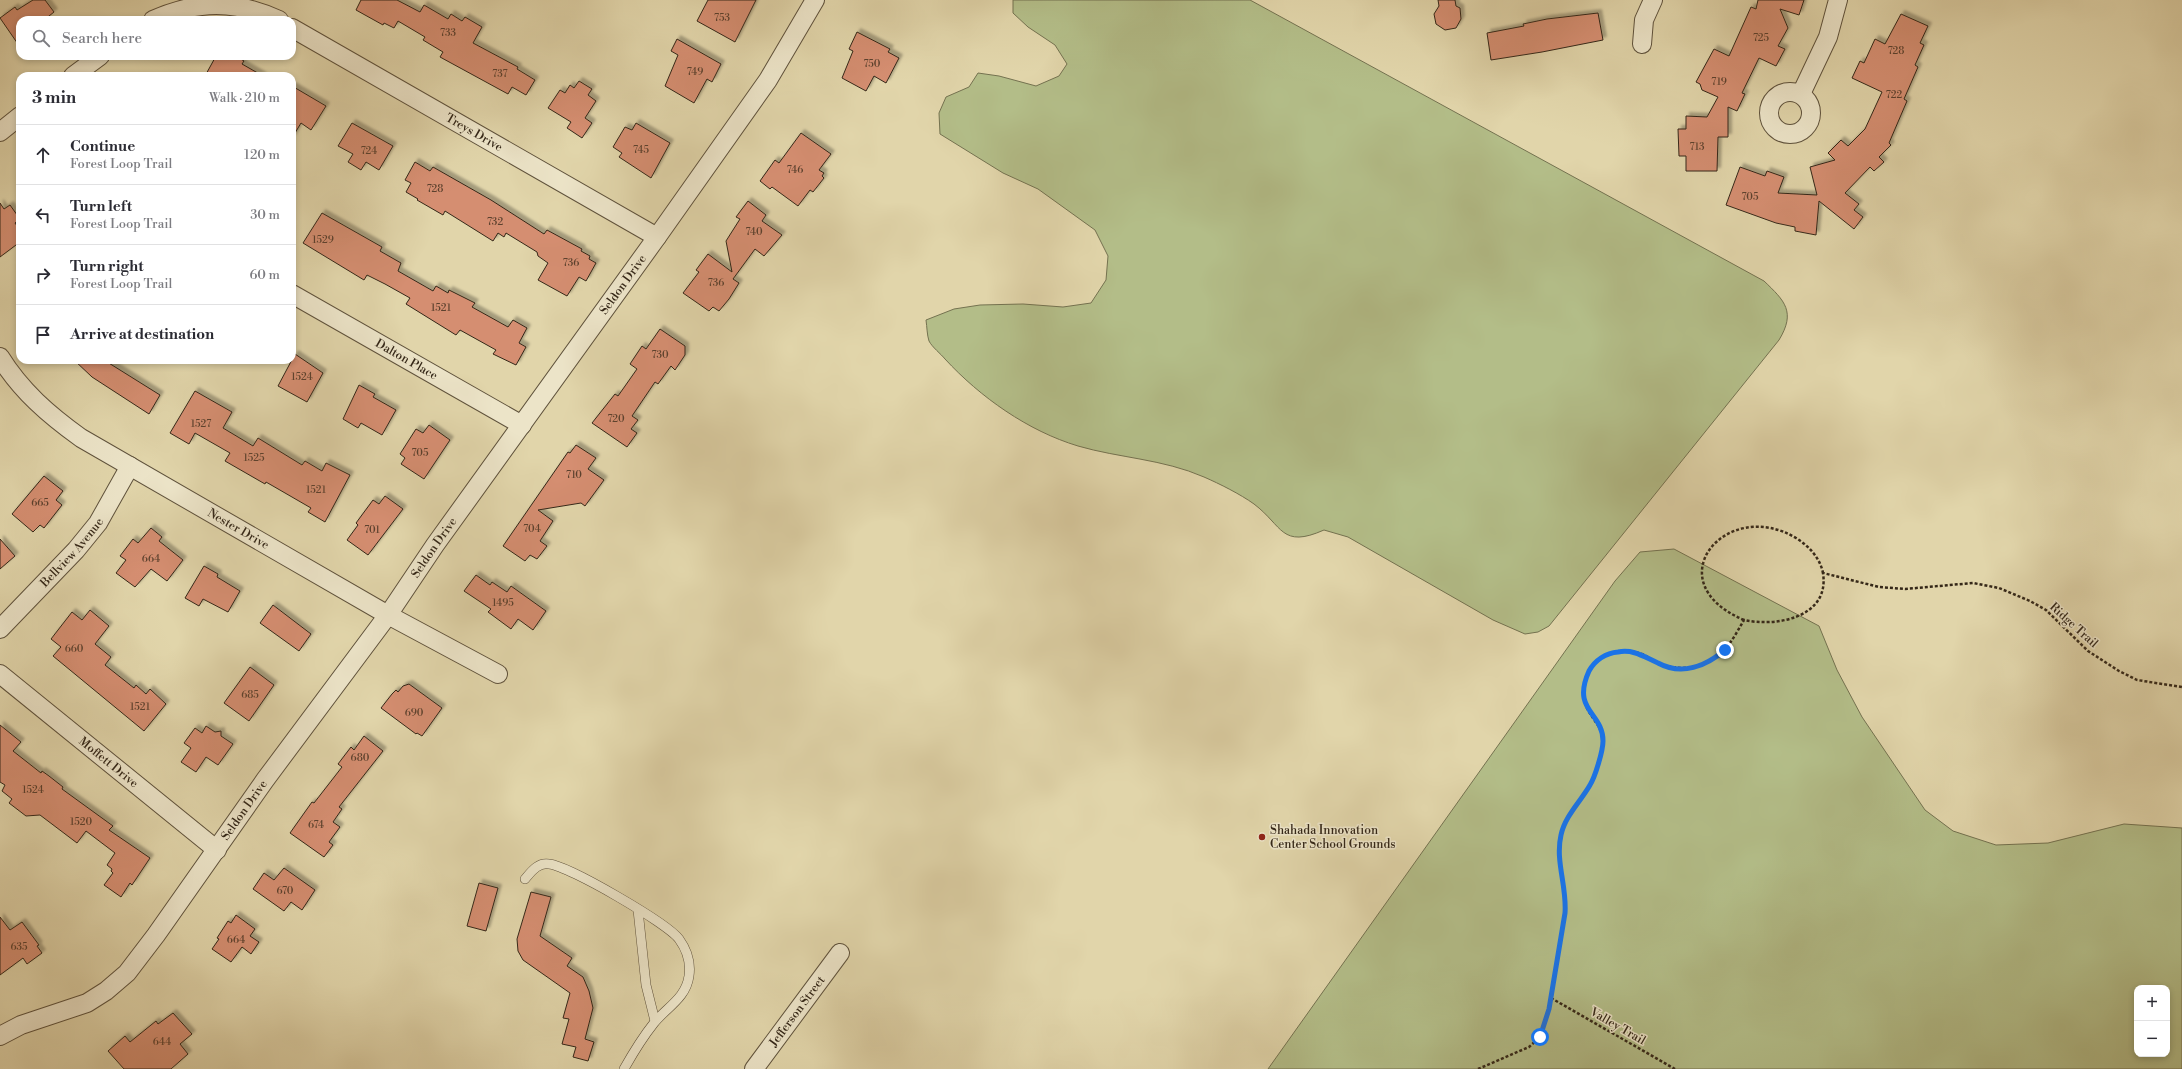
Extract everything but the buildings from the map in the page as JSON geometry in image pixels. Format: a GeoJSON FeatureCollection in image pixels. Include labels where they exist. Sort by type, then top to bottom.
{"type":"FeatureCollection","features":[{"type":"Feature","properties":{"kind":"street","name":"Seldon Drive"},"geometry":{"type":"LineString","coordinates":[[0,1036],[21,1025],[76,1008],[106,991],[126,973],[217,850],[265,780],[388,615],[435,545],[657,237],[768,80],[815,0]]}},
{"type":"Feature","properties":{"kind":"street"},"geometry":{"type":"LineString","coordinates":[[1642,44],[1641,32],[1644,20],[1653,0]]}},
{"type":"Feature","properties":{"kind":"street"},"geometry":{"type":"LineString","coordinates":[[1801,94],[1828,37],[1838,0]]}},
{"type":"Feature","properties":{"kind":"street"},"geometry":{"type":"LineString","coordinates":[[162,16],[177,8],[198,3],[218,1],[246,5],[264,11],[272,16]]}},
{"type":"Feature","properties":{"kind":"street","name":"Treys Drive"},"geometry":{"type":"LineString","coordinates":[[296,30],[657,237]]}},
{"type":"Feature","properties":{"kind":"street"},"geometry":{"type":"LineString","coordinates":[[78,72],[95,60]]}},
{"type":"Feature","properties":{"kind":"street"},"geometry":{"type":"LineString","coordinates":[[0,132],[16,119]]}},
{"type":"Feature","properties":{"kind":"street","name":"Dalton Place"},"geometry":{"type":"LineString","coordinates":[[296,296],[522,425]]}},
{"type":"Feature","properties":{"kind":"street","name":"Nester Drive"},"geometry":{"type":"LineString","coordinates":[[0,358],[22,389],[53,417],[81,438],[388,615],[498,674]]}},
{"type":"Feature","properties":{"kind":"street","name":"Bellview Avenue"},"geometry":{"type":"LineString","coordinates":[[0,629],[36,594],[89,534],[114,498],[130,466]]}},
{"type":"Feature","properties":{"kind":"street","name":"Moffett Drive"},"geometry":{"type":"LineString","coordinates":[[0,674],[217,850]]}},
{"type":"Feature","properties":{"kind":"street","name":"Jefferson Street"},"geometry":{"type":"LineString","coordinates":[[754,1069],[840,953]]}},
{"type":"Feature","properties":{"kind":"lane"},"geometry":{"type":"LineString","coordinates":[[525,879],[533,869],[549,864],[602,888],[670,929],[679,939],[690,961],[686,988],[677,1001],[655,1022],[634,1050],[624,1069]]}},
{"type":"Feature","properties":{"kind":"lane"},"geometry":{"type":"LineString","coordinates":[[638,910],[646,985],[655,1022]]}},
{"type":"Feature","properties":{"kind":"path"},"geometry":{"type":"LineString","coordinates":[[1768,528],[1782,531],[1808,546],[1819,561],[1823,573],[1823,586],[1811,608],[1803,614],[1775,623],[1744,620],[1717,604],[1711,597],[1703,581],[1702,565],[1705,556],[1715,542],[1722,537],[1740,529],[1768,528]]}},
{"type":"Feature","properties":{"kind":"path","name":"Ridge Trail"},"geometry":{"type":"LineString","coordinates":[[1823,573],[1879,587],[1905,588],[1973,583],[1999,588],[2030,601],[2046,610],[2069,630],[2088,651],[2119,671],[2137,680],[2182,686]]}},
{"type":"Feature","properties":{"kind":"path"},"geometry":{"type":"LineString","coordinates":[[1478,1069],[1529,1047],[1540,1037],[1551,998],[1565,913],[1566,897],[1558,854],[1561,833],[1575,806],[1591,784],[1603,742],[1600,727],[1590,714],[1583,694],[1584,682],[1591,668],[1607,654],[1629,651],[1644,654],[1659,664],[1676,668],[1700,667],[1725,650],[1744,620]]}},
{"type":"Feature","properties":{"kind":"path","name":"Valley Trail"},"geometry":{"type":"LineString","coordinates":[[1551,998],[1675,1069]]}},
{"type":"Feature","properties":{"kind":"green space"},"geometry":{"type":"Polygon","coordinates":[[[1013,0],[1250,0],[1764,281],[1778,295],[1786,308],[1787,322],[1784,330],[1779,340],[1549,626],[1538,632],[1525,634],[1493,620],[1348,537],[1324,530],[1299,537],[1291,536],[1278,527],[1254,504],[1230,489],[1204,477],[1173,466],[1094,450],[1059,440],[1023,422],[974,387],[932,346],[929,341],[927,331],[926,320],[954,309],[980,305],[1023,304],[1063,307],[1091,303],[1106,280],[1108,256],[1095,230],[1038,189],[1003,173],[940,134],[939,113],[946,97],[969,87],[978,73],[999,76],[1036,86],[1059,76],[1067,64],[1055,45],[1028,27],[1013,13],[1013,0]]]}},
{"type":"Feature","properties":{"kind":"green space"},"geometry":{"type":"Polygon","coordinates":[[[1674,549],[1819,626],[1837,670],[1862,717],[1925,810],[1953,831],[1996,845],[2048,843],[2124,824],[2182,828],[2182,1069],[1268,1069],[1615,581],[1640,552],[1674,549]]]}},
{"type":"Feature","properties":{"kind":"place","name":"Shahada Innovation Center School Grounds"},"geometry":{"type":"Point","coordinates":[1262,837]}},
{"type":"Feature","properties":{"kind":"route"},"geometry":{"type":"LineString","coordinates":[[1540,1037],[1549,1009],[1565,913],[1566,897],[1558,854],[1561,833],[1575,806],[1591,784],[1603,742],[1600,727],[1590,714],[1585,702],[1583,694],[1584,682],[1591,668],[1597,661],[1607,654],[1619,651],[1644,654],[1659,664],[1676,668],[1692,668],[1700,667],[1725,650]]}}]}
